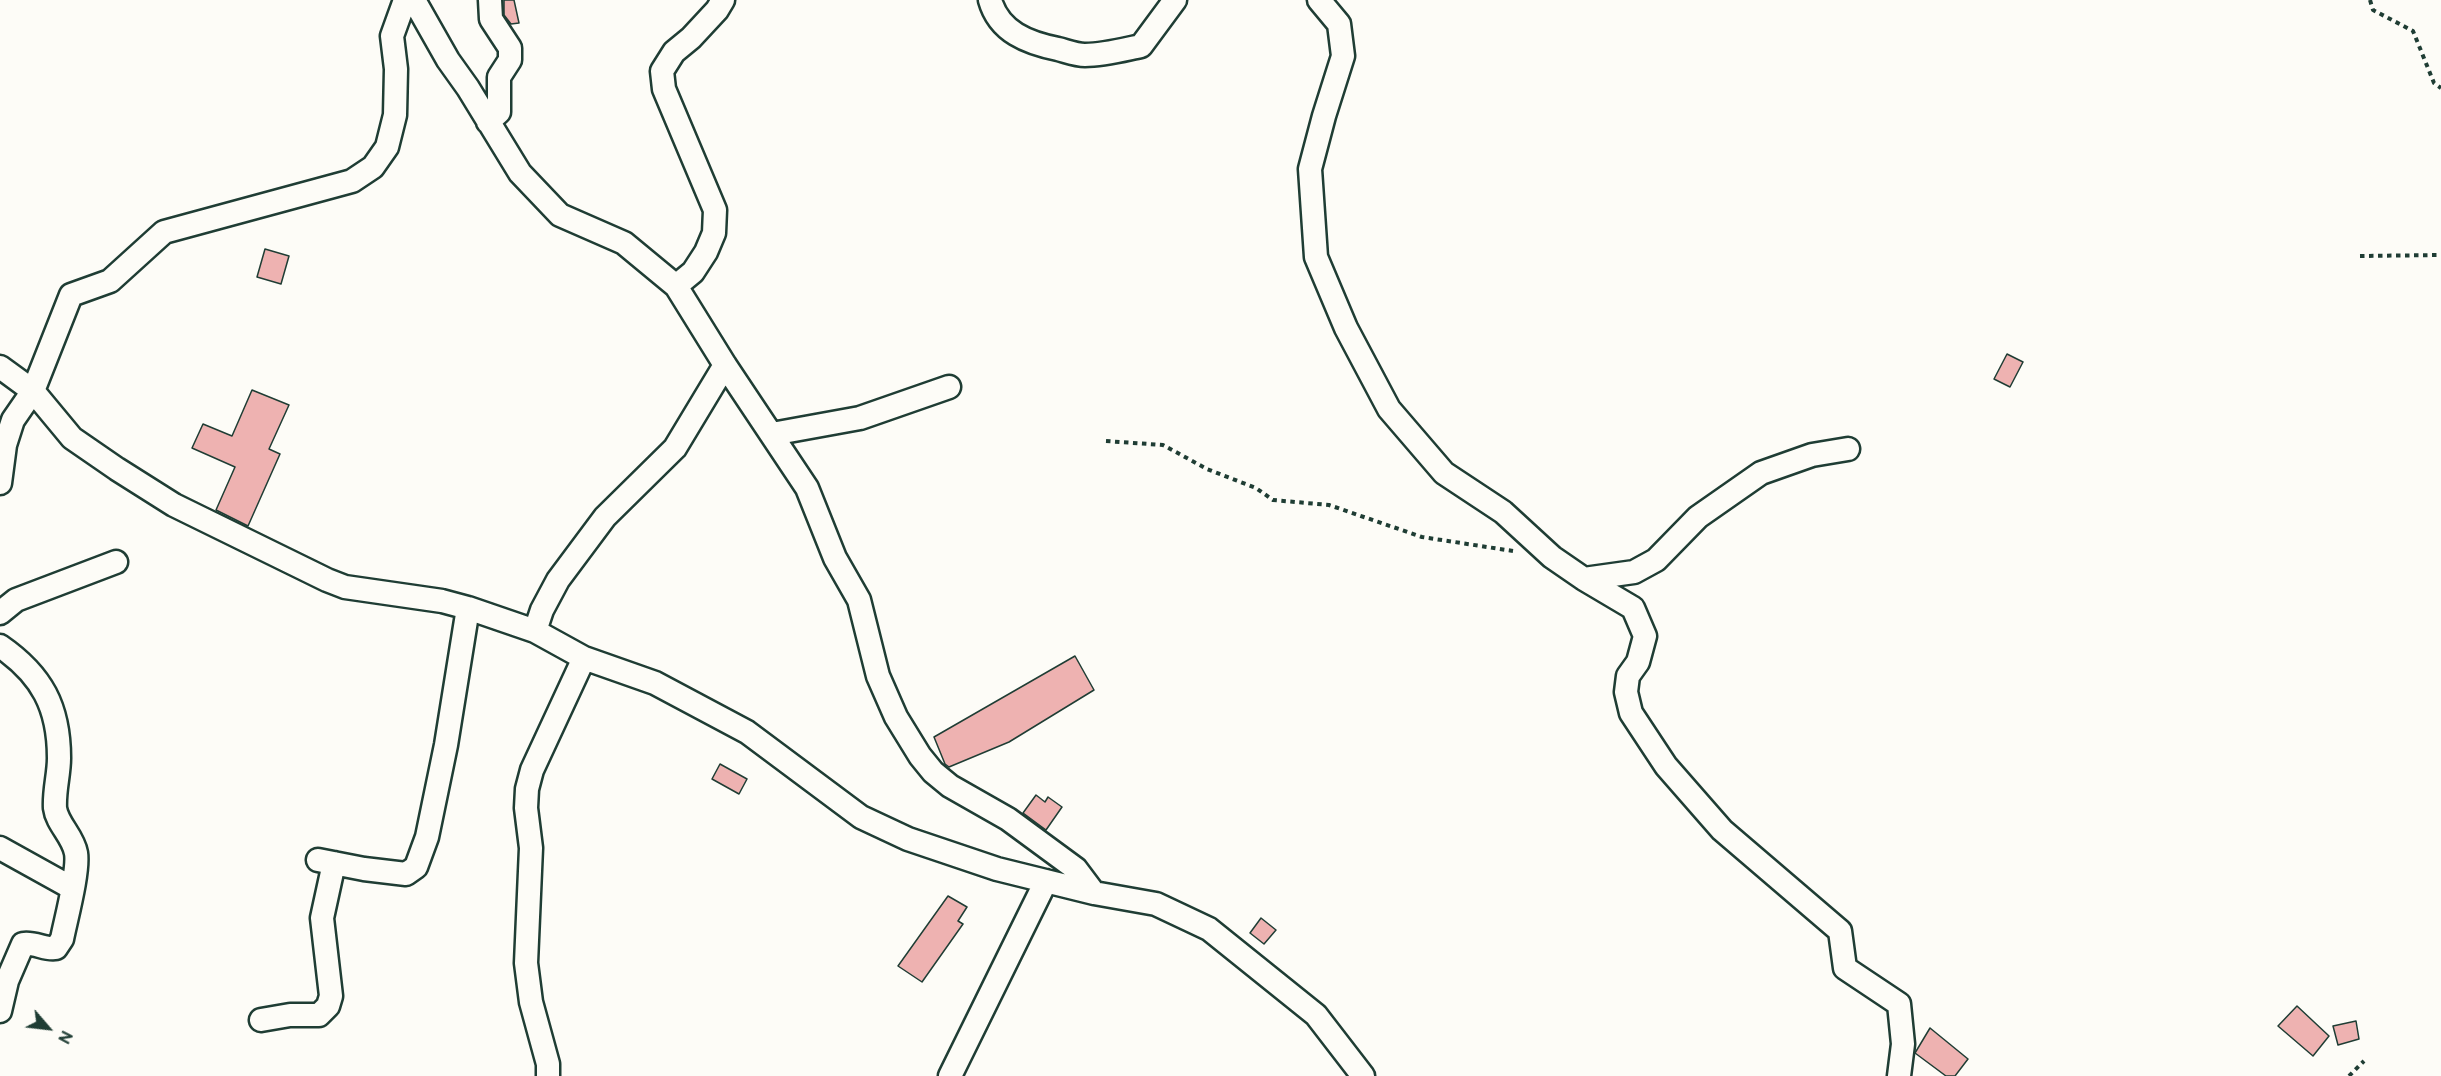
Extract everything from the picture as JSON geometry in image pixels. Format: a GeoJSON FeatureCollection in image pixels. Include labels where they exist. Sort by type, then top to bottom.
{"type":"FeatureCollection","features":[{"type":"Feature","properties":{"kind":"street"},"geometry":{"type":"LineString","coordinates":[[0,483],[5,445],[13,420],[33,391],[71,295],[110,281],[164,232],[352,181],[373,167],[387,147],[395,115],[396,69],[392,36],[405,0]]}},
{"type":"Feature","properties":{"kind":"street"},"geometry":{"type":"LineString","coordinates":[[414,0],[448,60],[520,173],[560,215],[624,243],[676,286],[724,365],[807,488],[835,558],[859,600],[878,676],[896,717],[920,756],[933,772],[950,786],[1008,819],[1076,869],[1094,893]]}},
{"type":"Feature","properties":{"kind":"street"},"geometry":{"type":"LineString","coordinates":[[488,122],[498,112],[499,77],[510,60],[510,48],[491,19],[490,0]]}},
{"type":"Feature","properties":{"kind":"street"},"geometry":{"type":"LineString","coordinates":[[676,286],[693,272],[706,252],[714,233],[715,210],[664,89],[662,71],[674,52],[698,31],[723,0]]}},
{"type":"Feature","properties":{"kind":"street"},"geometry":{"type":"LineString","coordinates":[[990,0],[994,13],[1014,34],[1032,44],[1083,55],[1108,53],[1141,46],[1175,0]]}},
{"type":"Feature","properties":{"kind":"street"},"geometry":{"type":"LineString","coordinates":[[1319,0],[1339,24],[1343,56],[1310,169],[1316,257],[1346,328],[1389,409],[1444,473],[1503,513],[1552,557],[1633,608],[1645,636],[1638,662],[1628,676],[1626,692],[1631,713],[1666,766],[1722,830],[1840,931],[1845,968],[1899,1004],[1903,1044],[1899,1076]]}},
{"type":"Feature","properties":{"kind":"street"},"geometry":{"type":"LineString","coordinates":[[535,632],[542,610],[558,580],[605,517],[675,448],[724,365]]}},
{"type":"Feature","properties":{"kind":"street"},"geometry":{"type":"LineString","coordinates":[[0,367],[33,391],[72,438],[174,505],[259,548],[345,587],[442,601],[468,608],[535,632],[584,658],[655,683],[747,732],[861,817],[930,847],[997,869],[1094,893],[1155,904],[1209,929],[1316,1015],[1364,1076]]}},
{"type":"Feature","properties":{"kind":"street"},"geometry":{"type":"LineString","coordinates":[[772,434],[860,418],[949,387]]}},
{"type":"Feature","properties":{"kind":"street"},"geometry":{"type":"LineString","coordinates":[[1584,579],[1634,572],[1656,560],[1698,517],[1761,473],[1812,455],[1848,449]]}},
{"type":"Feature","properties":{"kind":"street"},"geometry":{"type":"LineString","coordinates":[[0,613],[16,600],[116,562]]}},
{"type":"Feature","properties":{"kind":"street"},"geometry":{"type":"LineString","coordinates":[[261,1020],[319,1015],[328,1006],[331,996],[322,918],[326,861],[364,869],[406,874],[416,867],[427,837],[444,757],[468,608]]}},
{"type":"Feature","properties":{"kind":"street"},"geometry":{"type":"LineString","coordinates":[[0,646],[20,660],[34,674],[48,694],[58,729],[59,760],[54,793],[56,813],[72,841],[76,855],[62,939],[56,948],[51,949],[30,943],[23,944],[7,981],[0,1011]]}},
{"type":"Feature","properties":{"kind":"street"},"geometry":{"type":"LineString","coordinates":[[548,1076],[548,1064],[531,1002],[526,963],[531,848],[526,808],[527,789],[532,770],[584,658]]}},
{"type":"Feature","properties":{"kind":"street"},"geometry":{"type":"LineString","coordinates":[[0,848],[72,888]]}},
{"type":"Feature","properties":{"kind":"street"},"geometry":{"type":"LineString","coordinates":[[950,1076],[1046,881]]}},
{"type":"Feature","properties":{"kind":"path"},"geometry":{"type":"LineString","coordinates":[[2370,0],[2373,10],[2414,31],[2434,83],[2441,88]]}},
{"type":"Feature","properties":{"kind":"path"},"geometry":{"type":"LineString","coordinates":[[2360,256],[2441,255]]}},
{"type":"Feature","properties":{"kind":"path"},"geometry":{"type":"LineString","coordinates":[[1106,441],[1163,445],[1207,469],[1256,488],[1273,500],[1329,505],[1422,537],[1516,552]]}},
{"type":"Feature","properties":{"kind":"path"},"geometry":{"type":"LineString","coordinates":[[2349,1076],[2364,1061]]}},
{"type":"Feature","properties":{"kind":"building"},"geometry":{"type":"Polygon","coordinates":[[[504,0],[514,0],[519,23],[511,24],[504,15],[504,0]]]}},
{"type":"Feature","properties":{"kind":"building"},"geometry":{"type":"Polygon","coordinates":[[[265,249],[289,256],[281,284],[257,277],[265,249]]]}},
{"type":"Feature","properties":{"kind":"building"},"geometry":{"type":"Polygon","coordinates":[[[2007,354],[2023,362],[2010,387],[1994,379],[2007,354]]]}},
{"type":"Feature","properties":{"kind":"building"},"geometry":{"type":"Polygon","coordinates":[[[252,390],[289,405],[269,449],[280,454],[248,526],[216,510],[235,467],[192,448],[203,424],[232,436],[252,390]]]}},
{"type":"Feature","properties":{"kind":"building"},"geometry":{"type":"Polygon","coordinates":[[[1075,656],[1094,690],[1009,742],[949,767],[945,764],[934,737],[1075,656]]]}},
{"type":"Feature","properties":{"kind":"building"},"geometry":{"type":"Polygon","coordinates":[[[720,764],[747,779],[739,794],[712,779],[720,764]]]}},
{"type":"Feature","properties":{"kind":"building"},"geometry":{"type":"Polygon","coordinates":[[[1036,795],[1045,802],[1048,797],[1062,807],[1046,830],[1023,813],[1036,795]]]}},
{"type":"Feature","properties":{"kind":"building"},"geometry":{"type":"Polygon","coordinates":[[[948,896],[967,907],[958,921],[963,924],[922,982],[898,966],[948,896]]]}},
{"type":"Feature","properties":{"kind":"building"},"geometry":{"type":"Polygon","coordinates":[[[1261,918],[1276,930],[1264,944],[1250,933],[1261,918]]]}},
{"type":"Feature","properties":{"kind":"building"},"geometry":{"type":"Polygon","coordinates":[[[2297,1006],[2329,1036],[2313,1056],[2278,1026],[2297,1006]]]}},
{"type":"Feature","properties":{"kind":"building"},"geometry":{"type":"Polygon","coordinates":[[[2356,1021],[2359,1039],[2338,1045],[2333,1026],[2356,1021]]]}},
{"type":"Feature","properties":{"kind":"building"},"geometry":{"type":"Polygon","coordinates":[[[1930,1028],[1968,1059],[1955,1076],[1946,1076],[1915,1053],[1930,1028]]]}}]}
